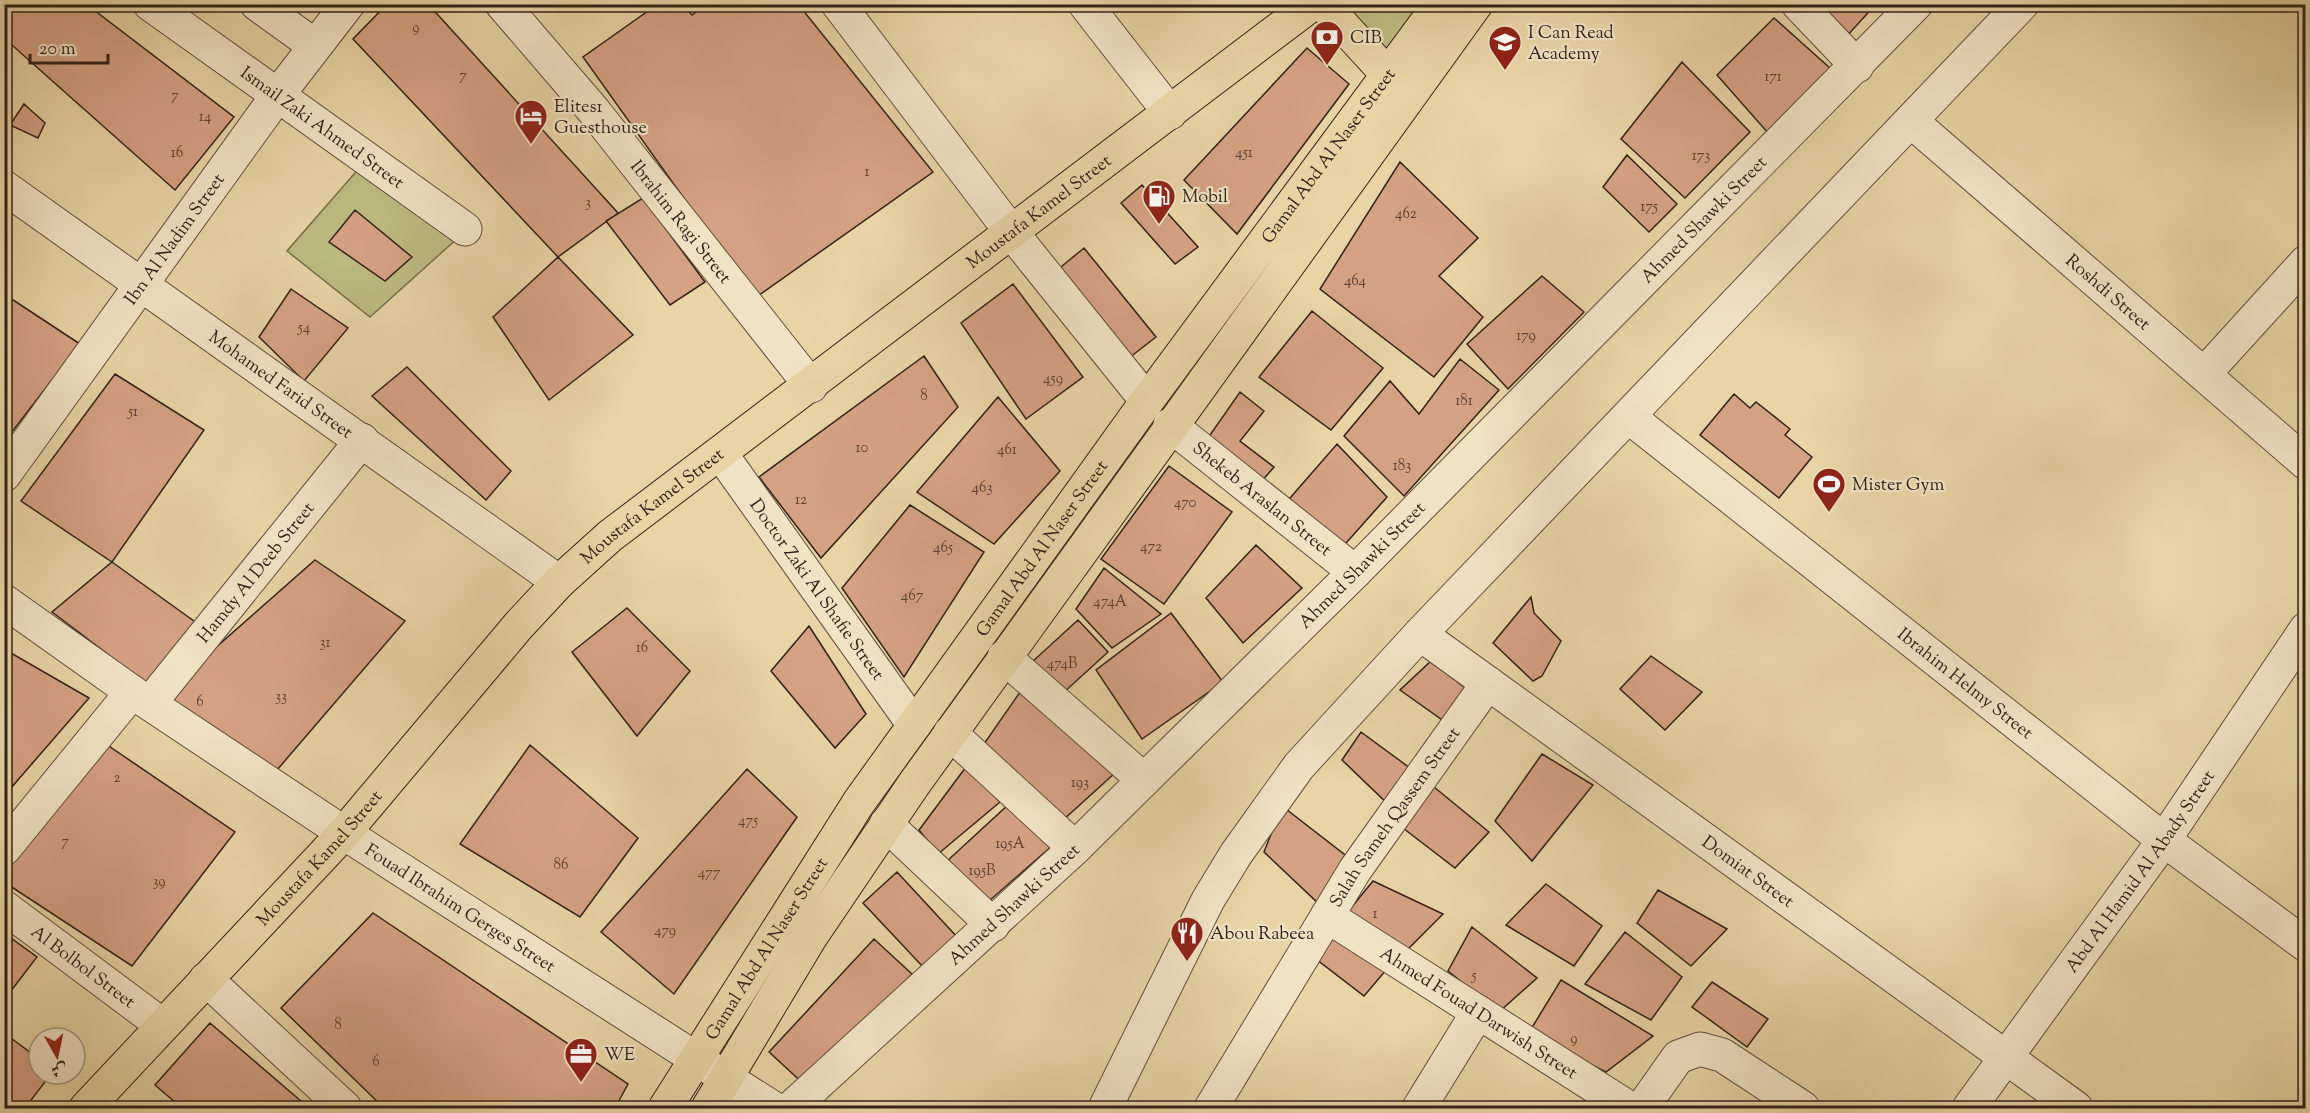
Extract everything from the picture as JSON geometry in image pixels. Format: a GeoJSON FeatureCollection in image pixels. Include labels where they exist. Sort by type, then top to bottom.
{"type":"FeatureCollection","features":[{"type":"Feature","properties":{"kind":"main road","name":"Moustafa Kamel Street"},"geometry":{"type":"LineString","coordinates":[[86,1108],[344,832],[559,582],[610,536],[811,386],[1312,4]]}},
{"type":"Feature","properties":{"kind":"main road"},"geometry":{"type":"LineString","coordinates":[[1323,4],[1400,85]]}},
{"type":"Feature","properties":{"kind":"main road","name":"Gamal Abd Al Naser Street"},"geometry":{"type":"LineString","coordinates":[[708,1108],[810,938],[886,824],[1170,425],[1400,85],[1440,4]]}},
{"type":"Feature","properties":{"kind":"main road","name":"Gamal Abd Al Naser Street"},"geometry":{"type":"LineString","coordinates":[[665,1108],[827,851],[914,725],[1147,401],[1400,85],[1476,4]]}},
{"type":"Feature","properties":{"kind":"street","name":"Ismail Zaki Ahmed Street"},"geometry":{"type":"LineString","coordinates":[[150,4],[465,229]]}},
{"type":"Feature","properties":{"kind":"street"},"geometry":{"type":"LineString","coordinates":[[256,4],[315,46]]}},
{"type":"Feature","properties":{"kind":"street"},"geometry":{"type":"LineString","coordinates":[[838,4],[1012,233],[1147,401]]}},
{"type":"Feature","properties":{"kind":"street"},"geometry":{"type":"LineString","coordinates":[[1085,4],[1170,113]]}},
{"type":"Feature","properties":{"kind":"street"},"geometry":{"type":"LineString","coordinates":[[1798,4],[1857,66]]}},
{"type":"Feature","properties":{"kind":"street","name":"Ahmed Shawki Street"},"geometry":{"type":"LineString","coordinates":[[791,1108],[1075,848],[1355,572],[1916,4]]}},
{"type":"Feature","properties":{"kind":"street"},"geometry":{"type":"LineString","coordinates":[[1105,1108],[1208,900],[1236,854],[1299,766],[1420,634],[2022,4]]}},
{"type":"Feature","properties":{"kind":"street","name":"Ibn Al Nadim Street"},"geometry":{"type":"LineString","coordinates":[[4,475],[345,5]]}},
{"type":"Feature","properties":{"kind":"street","name":"Ibrahim Ragi Street"},"geometry":{"type":"LineString","coordinates":[[506,6],[594,111],[811,386]]}},
{"type":"Feature","properties":{"kind":"street","name":"Roshdi Street"},"geometry":{"type":"LineString","coordinates":[[1911,121],[2205,373],[2306,463]]}},
{"type":"Feature","properties":{"kind":"street","name":"Mohamed Farid Street"},"geometry":{"type":"LineString","coordinates":[[4,187],[559,582]]}},
{"type":"Feature","properties":{"kind":"street"},"geometry":{"type":"LineString","coordinates":[[2205,373],[2306,262]]}},
{"type":"Feature","properties":{"kind":"street","name":"Ibrahim Helmy Street"},"geometry":{"type":"LineString","coordinates":[[1629,417],[2164,840],[2306,945]]}},
{"type":"Feature","properties":{"kind":"street","name":"Shekeb Araslan Street"},"geometry":{"type":"LineString","coordinates":[[1170,425],[1355,572]]}},
{"type":"Feature","properties":{"kind":"street","name":"Hamdy Al Deeb Street"},"geometry":{"type":"LineString","coordinates":[[4,849],[141,698],[362,440]]}},
{"type":"Feature","properties":{"kind":"street","name":"Doctor Zaki Al Shafie Street"},"geometry":{"type":"LineString","coordinates":[[721,454],[914,725]]}},
{"type":"Feature","properties":{"kind":"street","name":"Fouad Ibrahim Gerges Street"},"geometry":{"type":"LineString","coordinates":[[4,601],[141,698],[344,832],[773,1108]]}},
{"type":"Feature","properties":{"kind":"street","name":"Abd Al Hamid Al Abady Street"},"geometry":{"type":"LineString","coordinates":[[1970,1108],[2164,840],[2306,629]]}},
{"type":"Feature","properties":{"kind":"street","name":"Domiat Street"},"geometry":{"type":"LineString","coordinates":[[1420,634],[2076,1108]]}},
{"type":"Feature","properties":{"kind":"street"},"geometry":{"type":"LineString","coordinates":[[1004,657],[1144,780]]}},
{"type":"Feature","properties":{"kind":"street","name":"Salah Sameh Qassem Street"},"geometry":{"type":"LineString","coordinates":[[1211,1108],[1366,854],[1488,683]]}},
{"type":"Feature","properties":{"kind":"street"},"geometry":{"type":"LineString","coordinates":[[950,734],[1075,848]]}},
{"type":"Feature","properties":{"kind":"street"},"geometry":{"type":"LineString","coordinates":[[886,824],[993,925]]}},
{"type":"Feature","properties":{"kind":"street","name":"Al Bolbol Street"},"geometry":{"type":"LineString","coordinates":[[4,907],[162,1025]]}},
{"type":"Feature","properties":{"kind":"street","name":"Ahmed Fouad Darwish Street"},"geometry":{"type":"LineString","coordinates":[[1327,916],[1629,1108]]}},
{"type":"Feature","properties":{"kind":"street"},"geometry":{"type":"LineString","coordinates":[[206,979],[345,1108]]}},
{"type":"Feature","properties":{"kind":"street"},"geometry":{"type":"LineString","coordinates":[[1419,1108],[1478,1012]]}},
{"type":"Feature","properties":{"kind":"street"},"geometry":{"type":"LineString","coordinates":[[1642,1108],[1678,1057],[1700,1049],[1711,1050],[1722,1055],[1803,1108]]}},
{"type":"Feature","properties":{"kind":"shaded area"},"geometry":{"type":"Polygon","coordinates":[[[1356,5],[1428,5],[1395,57],[1342,15],[1356,5]]]}},
{"type":"Feature","properties":{"kind":"shaded area"},"geometry":{"type":"Polygon","coordinates":[[[361,166],[460,236],[370,317],[287,251],[361,166]]]}},
{"type":"Feature","properties":{"kind":"building"},"geometry":{"type":"Polygon","coordinates":[[[13,4],[86,4],[234,117],[175,190],[4,38],[4,18],[13,4]]]}},
{"type":"Feature","properties":{"kind":"building"},"geometry":{"type":"Polygon","coordinates":[[[387,4],[428,4],[618,213],[558,257],[353,39],[387,4]]]}},
{"type":"Feature","properties":{"kind":"building"},"geometry":{"type":"Polygon","coordinates":[[[658,4],[682,4],[692,15],[707,4],[798,4],[933,172],[755,298],[583,57],[658,4]]]}},
{"type":"Feature","properties":{"kind":"building"},"geometry":{"type":"Polygon","coordinates":[[[1815,4],[1876,4],[1846,37],[1815,4]]]}},
{"type":"Feature","properties":{"kind":"building"},"geometry":{"type":"Polygon","coordinates":[[[1774,18],[1831,69],[1768,133],[1717,75],[1774,18]]]}},
{"type":"Feature","properties":{"kind":"building"},"geometry":{"type":"Polygon","coordinates":[[[1307,48],[1349,84],[1237,234],[1184,180],[1307,48]]]}},
{"type":"Feature","properties":{"kind":"building"},"geometry":{"type":"Polygon","coordinates":[[[1682,62],[1750,132],[1685,198],[1621,139],[1682,62]]]}},
{"type":"Feature","properties":{"kind":"building"},"geometry":{"type":"Polygon","coordinates":[[[24,104],[45,123],[38,138],[10,125],[24,104]]]}},
{"type":"Feature","properties":{"kind":"building"},"geometry":{"type":"Polygon","coordinates":[[[1627,155],[1677,204],[1649,232],[1603,187],[1627,155]]]}},
{"type":"Feature","properties":{"kind":"building"},"geometry":{"type":"Polygon","coordinates":[[[1400,162],[1478,238],[1439,276],[1483,317],[1434,377],[1320,289],[1400,162]]]}},
{"type":"Feature","properties":{"kind":"building","name":"Mobil"},"geometry":{"type":"Polygon","coordinates":[[[1142,185],[1198,247],[1175,264],[1121,203],[1142,185]]]}},
{"type":"Feature","properties":{"kind":"building"},"geometry":{"type":"Polygon","coordinates":[[[643,198],[705,282],[670,305],[606,221],[643,198]]]}},
{"type":"Feature","properties":{"kind":"building"},"geometry":{"type":"Polygon","coordinates":[[[355,210],[412,257],[385,281],[329,242],[355,210]]]}},
{"type":"Feature","properties":{"kind":"building"},"geometry":{"type":"Polygon","coordinates":[[[1084,248],[1156,337],[1129,358],[1056,271],[1084,248]]]}},
{"type":"Feature","properties":{"kind":"building"},"geometry":{"type":"Polygon","coordinates":[[[558,257],[633,335],[549,400],[493,317],[558,257]]]}},
{"type":"Feature","properties":{"kind":"building"},"geometry":{"type":"Polygon","coordinates":[[[1542,276],[1584,312],[1508,389],[1467,344],[1542,276]]]}},
{"type":"Feature","properties":{"kind":"building"},"geometry":{"type":"Polygon","coordinates":[[[1013,284],[1083,377],[1026,419],[961,323],[1013,284]]]}},
{"type":"Feature","properties":{"kind":"building"},"geometry":{"type":"Polygon","coordinates":[[[291,289],[348,328],[304,381],[259,337],[291,289]]]}},
{"type":"Feature","properties":{"kind":"building"},"geometry":{"type":"Polygon","coordinates":[[[4,294],[80,344],[4,442],[4,294]]]}},
{"type":"Feature","properties":{"kind":"building"},"geometry":{"type":"Polygon","coordinates":[[[1312,311],[1383,368],[1331,430],[1259,377],[1312,311]]]}},
{"type":"Feature","properties":{"kind":"building"},"geometry":{"type":"Polygon","coordinates":[[[924,356],[958,407],[821,558],[759,477],[924,356]]]}},
{"type":"Feature","properties":{"kind":"building"},"geometry":{"type":"Polygon","coordinates":[[[1460,359],[1499,390],[1404,496],[1344,436],[1390,381],[1419,414],[1460,359]]]}},
{"type":"Feature","properties":{"kind":"building"},"geometry":{"type":"Polygon","coordinates":[[[407,367],[511,471],[486,500],[372,396],[407,367]]]}},
{"type":"Feature","properties":{"kind":"building"},"geometry":{"type":"Polygon","coordinates":[[[115,374],[204,430],[112,562],[21,501],[115,374]]]}},
{"type":"Feature","properties":{"kind":"building"},"geometry":{"type":"Polygon","coordinates":[[[1240,392],[1264,411],[1240,441],[1274,467],[1259,484],[1203,445],[1240,392]]]}},
{"type":"Feature","properties":{"kind":"building"},"geometry":{"type":"Polygon","coordinates":[[[1734,394],[1750,408],[1756,402],[1790,429],[1785,435],[1812,457],[1779,498],[1700,435],[1734,394]]]}},
{"type":"Feature","properties":{"kind":"building"},"geometry":{"type":"Polygon","coordinates":[[[998,397],[1060,471],[994,544],[917,492],[998,397]]]}},
{"type":"Feature","properties":{"kind":"building"},"geometry":{"type":"Polygon","coordinates":[[[1337,444],[1387,497],[1339,551],[1284,505],[1337,444]]]}},
{"type":"Feature","properties":{"kind":"building"},"geometry":{"type":"Polygon","coordinates":[[[1169,466],[1232,512],[1164,604],[1101,559],[1169,466]]]}},
{"type":"Feature","properties":{"kind":"building"},"geometry":{"type":"Polygon","coordinates":[[[910,505],[984,552],[904,677],[842,588],[910,505]]]}},
{"type":"Feature","properties":{"kind":"building"},"geometry":{"type":"Polygon","coordinates":[[[1256,545],[1302,588],[1243,643],[1206,598],[1256,545]]]}},
{"type":"Feature","properties":{"kind":"building"},"geometry":{"type":"Polygon","coordinates":[[[315,560],[405,621],[277,770],[163,694],[315,560]]]}},
{"type":"Feature","properties":{"kind":"building"},"geometry":{"type":"Polygon","coordinates":[[[112,562],[205,629],[146,683],[52,612],[112,562]]]}},
{"type":"Feature","properties":{"kind":"building"},"geometry":{"type":"Polygon","coordinates":[[[1104,568],[1161,614],[1112,648],[1076,609],[1104,568]]]}},
{"type":"Feature","properties":{"kind":"building"},"geometry":{"type":"Polygon","coordinates":[[[1531,597],[1534,613],[1561,641],[1542,676],[1533,681],[1493,643],[1531,597]]]}},
{"type":"Feature","properties":{"kind":"building"},"geometry":{"type":"Polygon","coordinates":[[[627,608],[690,671],[637,736],[572,652],[627,608]]]}},
{"type":"Feature","properties":{"kind":"building"},"geometry":{"type":"Polygon","coordinates":[[[1171,613],[1223,682],[1142,739],[1096,670],[1171,613]]]}},
{"type":"Feature","properties":{"kind":"building"},"geometry":{"type":"Polygon","coordinates":[[[1078,620],[1108,652],[1062,694],[1032,662],[1078,620]]]}},
{"type":"Feature","properties":{"kind":"building"},"geometry":{"type":"Polygon","coordinates":[[[809,626],[866,714],[835,748],[771,671],[809,626]]]}},
{"type":"Feature","properties":{"kind":"building"},"geometry":{"type":"Polygon","coordinates":[[[4,649],[89,698],[4,796],[4,649]]]}},
{"type":"Feature","properties":{"kind":"building"},"geometry":{"type":"Polygon","coordinates":[[[1651,656],[1702,692],[1665,730],[1620,689],[1651,656]]]}},
{"type":"Feature","properties":{"kind":"building"},"geometry":{"type":"Polygon","coordinates":[[[1431,661],[1470,692],[1455,729],[1400,690],[1431,661]]]}},
{"type":"Feature","properties":{"kind":"building"},"geometry":{"type":"Polygon","coordinates":[[[1025,685],[1116,772],[1062,821],[979,751],[1025,685]]]}},
{"type":"Feature","properties":{"kind":"building"},"geometry":{"type":"Polygon","coordinates":[[[1361,732],[1414,771],[1391,807],[1342,760],[1361,732]]]}},
{"type":"Feature","properties":{"kind":"building"},"geometry":{"type":"Polygon","coordinates":[[[100,740],[235,832],[132,966],[4,882],[4,858],[100,740]]]}},
{"type":"Feature","properties":{"kind":"building"},"geometry":{"type":"Polygon","coordinates":[[[530,745],[638,838],[580,917],[460,844],[530,745]]]}},
{"type":"Feature","properties":{"kind":"building"},"geometry":{"type":"Polygon","coordinates":[[[1542,754],[1593,785],[1532,861],[1495,821],[1542,754]]]}},
{"type":"Feature","properties":{"kind":"building"},"geometry":{"type":"Polygon","coordinates":[[[966,767],[1000,802],[938,854],[919,830],[966,767]]]}},
{"type":"Feature","properties":{"kind":"building"},"geometry":{"type":"Polygon","coordinates":[[[747,769],[797,817],[674,994],[601,932],[747,769]]]}},
{"type":"Feature","properties":{"kind":"building"},"geometry":{"type":"Polygon","coordinates":[[[1434,787],[1489,832],[1455,868],[1399,825],[1434,787]]]}},
{"type":"Feature","properties":{"kind":"building"},"geometry":{"type":"Polygon","coordinates":[[[1009,804],[1053,845],[981,908],[946,862],[1009,804]]]}},
{"type":"Feature","properties":{"kind":"building"},"geometry":{"type":"Polygon","coordinates":[[[1282,806],[1349,858],[1318,903],[1264,852],[1282,806]]]}},
{"type":"Feature","properties":{"kind":"building"},"geometry":{"type":"Polygon","coordinates":[[[897,872],[958,938],[924,968],[863,903],[897,872]]]}},
{"type":"Feature","properties":{"kind":"building"},"geometry":{"type":"Polygon","coordinates":[[[1373,881],[1443,914],[1405,952],[1346,914],[1373,881]]]}},
{"type":"Feature","properties":{"kind":"building"},"geometry":{"type":"Polygon","coordinates":[[[1546,884],[1602,926],[1574,966],[1506,925],[1546,884]]]}},
{"type":"Feature","properties":{"kind":"building"},"geometry":{"type":"Polygon","coordinates":[[[1658,890],[1727,929],[1691,966],[1637,923],[1658,890]]]}},
{"type":"Feature","properties":{"kind":"building"},"geometry":{"type":"Polygon","coordinates":[[[373,913],[628,1084],[615,1108],[384,1108],[281,1008],[373,913]]]}},
{"type":"Feature","properties":{"kind":"building"},"geometry":{"type":"Polygon","coordinates":[[[1472,927],[1537,978],[1499,1012],[1448,971],[1472,927]]]}},
{"type":"Feature","properties":{"kind":"building"},"geometry":{"type":"Polygon","coordinates":[[[1625,932],[1682,977],[1651,1020],[1585,984],[1625,932]]]}},
{"type":"Feature","properties":{"kind":"building"},"geometry":{"type":"Polygon","coordinates":[[[4,933],[37,957],[4,1000],[4,933]]]}},
{"type":"Feature","properties":{"kind":"building"},"geometry":{"type":"Polygon","coordinates":[[[1334,935],[1387,969],[1364,996],[1316,959],[1334,935]]]}},
{"type":"Feature","properties":{"kind":"building"},"geometry":{"type":"Polygon","coordinates":[[[874,939],[912,974],[807,1087],[769,1052],[874,939]]]}},
{"type":"Feature","properties":{"kind":"building"},"geometry":{"type":"Polygon","coordinates":[[[1561,980],[1653,1036],[1606,1072],[1528,1034],[1561,980]]]}},
{"type":"Feature","properties":{"kind":"building"},"geometry":{"type":"Polygon","coordinates":[[[1712,982],[1768,1019],[1747,1047],[1692,1007],[1712,982]]]}},
{"type":"Feature","properties":{"kind":"building"},"geometry":{"type":"Polygon","coordinates":[[[210,1023],[309,1108],[182,1108],[155,1085],[210,1023]]]}},
{"type":"Feature","properties":{"kind":"building"},"geometry":{"type":"Polygon","coordinates":[[[4,1033],[27,1050],[27,1086],[42,1086],[25,1108],[4,1108],[4,1033]]]}},
{"type":"Feature","properties":{"kind":"place","name":"CIB"},"geometry":{"type":"Point","coordinates":[1327,66]}},
{"type":"Feature","properties":{"kind":"place","name":"I Can Read Academy"},"geometry":{"type":"Point","coordinates":[1505,71]}},
{"type":"Feature","properties":{"kind":"place","name":"Elites1 Guesthouse"},"geometry":{"type":"Point","coordinates":[531,145]}},
{"type":"Feature","properties":{"kind":"place","name":"Mobil"},"geometry":{"type":"Point","coordinates":[1159,225]}},
{"type":"Feature","properties":{"kind":"place","name":"Mister Gym"},"geometry":{"type":"Point","coordinates":[1829,513]}},
{"type":"Feature","properties":{"kind":"place","name":"Abou Rabeea"},"geometry":{"type":"Point","coordinates":[1187,962]}},
{"type":"Feature","properties":{"kind":"place","name":"WE"},"geometry":{"type":"Point","coordinates":[581,1083]}}]}
